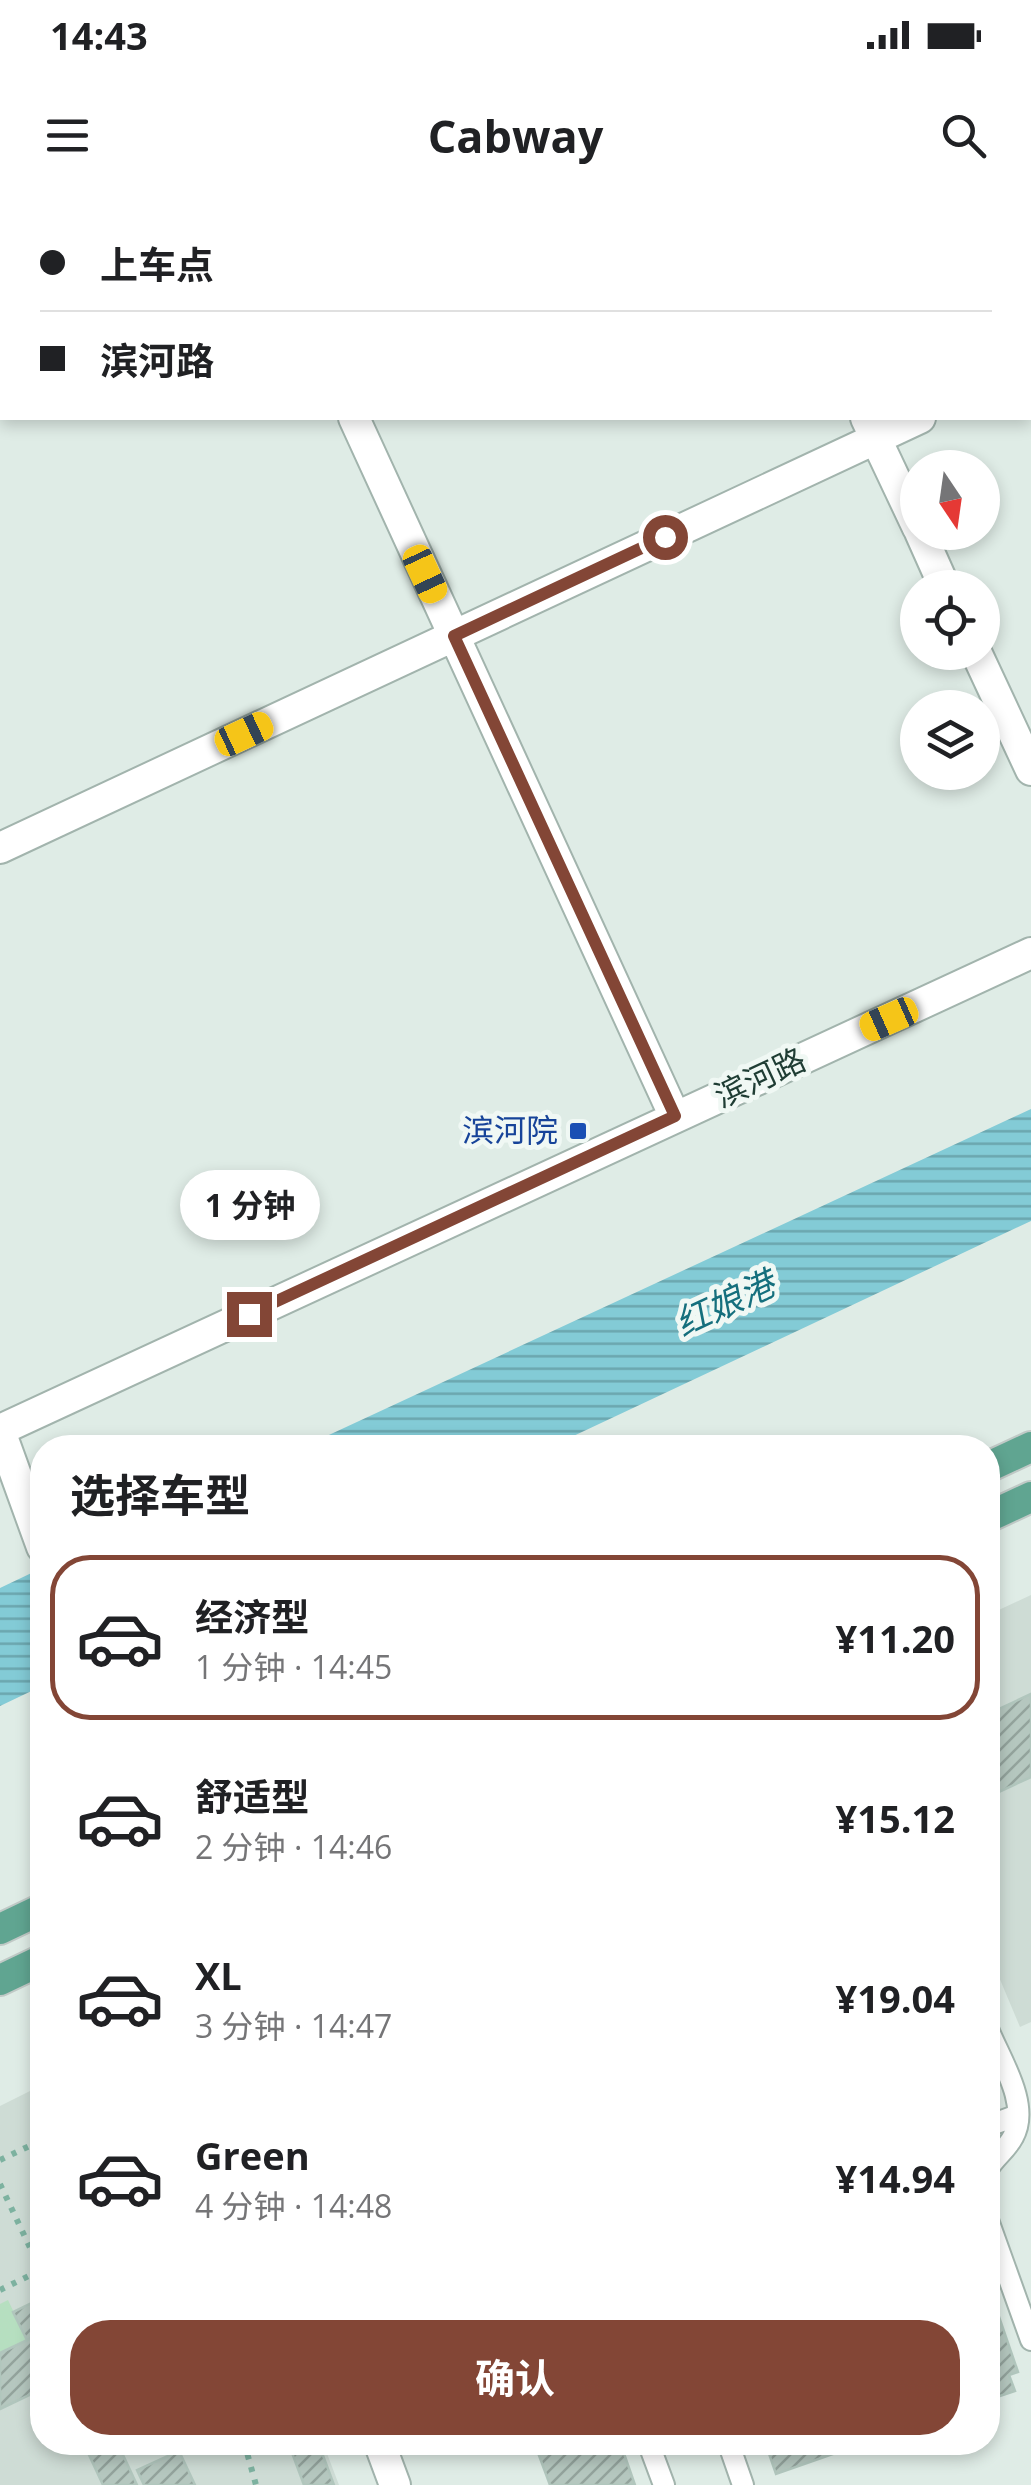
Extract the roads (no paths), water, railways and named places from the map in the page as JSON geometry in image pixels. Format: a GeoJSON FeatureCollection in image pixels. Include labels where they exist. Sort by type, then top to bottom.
{"type":"FeatureCollection","features":[{"type":"Feature","properties":{"kind":"main road"},"geometry":{"type":"LineString","coordinates":[[1000,1461],[1031,1447]]}},
{"type":"Feature","properties":{"kind":"main road"},"geometry":{"type":"LineString","coordinates":[[1000,1511],[1031,1497]]}},
{"type":"Feature","properties":{"kind":"main road"},"geometry":{"type":"LineString","coordinates":[[0,1929],[30,1915]]}},
{"type":"Feature","properties":{"kind":"main road"},"geometry":{"type":"LineString","coordinates":[[0,1980],[30,1966]]}},
{"type":"Feature","properties":{"kind":"street"},"geometry":{"type":"LineString","coordinates":[[355,420],[675,1116]]}},
{"type":"Feature","properties":{"kind":"street"},"geometry":{"type":"LineString","coordinates":[[0,848],[454,636],[871,428],[910,420]]}},
{"type":"Feature","properties":{"kind":"street"},"geometry":{"type":"LineString","coordinates":[[871,428],[900,491]]}},
{"type":"Feature","properties":{"kind":"street"},"geometry":{"type":"LineString","coordinates":[[984,670],[1031,770]]}},
{"type":"Feature","properties":{"kind":"street","name":"滨河路"},"geometry":{"type":"LineString","coordinates":[[0,1430],[1031,954]]}},
{"type":"Feature","properties":{"kind":"street"},"geometry":{"type":"LineString","coordinates":[[0,1430],[30,1514]]}},
{"type":"Feature","properties":{"kind":"street"},"geometry":{"type":"LineString","coordinates":[[384,2455],[395,2485]]}},
{"type":"Feature","properties":{"kind":"lane"},"geometry":{"type":"LineString","coordinates":[[1000,2057],[1015,2092],[1018,2115],[1014,2136],[1000,2154]]}},
{"type":"Feature","properties":{"kind":"lane"},"geometry":{"type":"LineString","coordinates":[[1000,2122],[1018,2115]]}},
{"type":"Feature","properties":{"kind":"lane"},"geometry":{"type":"LineString","coordinates":[[1000,2253],[1031,2340]]}},
{"type":"Feature","properties":{"kind":"lane"},"geometry":{"type":"LineString","coordinates":[[653,2455],[664,2485]]}},
{"type":"Feature","properties":{"kind":"lane"},"geometry":{"type":"LineString","coordinates":[[733,2455],[744,2485]]}},
{"type":"Feature","properties":{"kind":"water","name":"红娘港"},"geometry":{"type":"Polygon","coordinates":[[[1031,1109],[1031,1221],[576,1435],[329,1435],[1031,1109]]]}},
{"type":"Feature","properties":{"kind":"water"},"geometry":{"type":"Polygon","coordinates":[[[30,1574],[30,1692],[0,1706],[0,1588],[30,1574]]]}},
{"type":"Feature","properties":{"kind":"place","name":"滨河院"},"geometry":{"type":"Point","coordinates":[578,1131]}}]}
